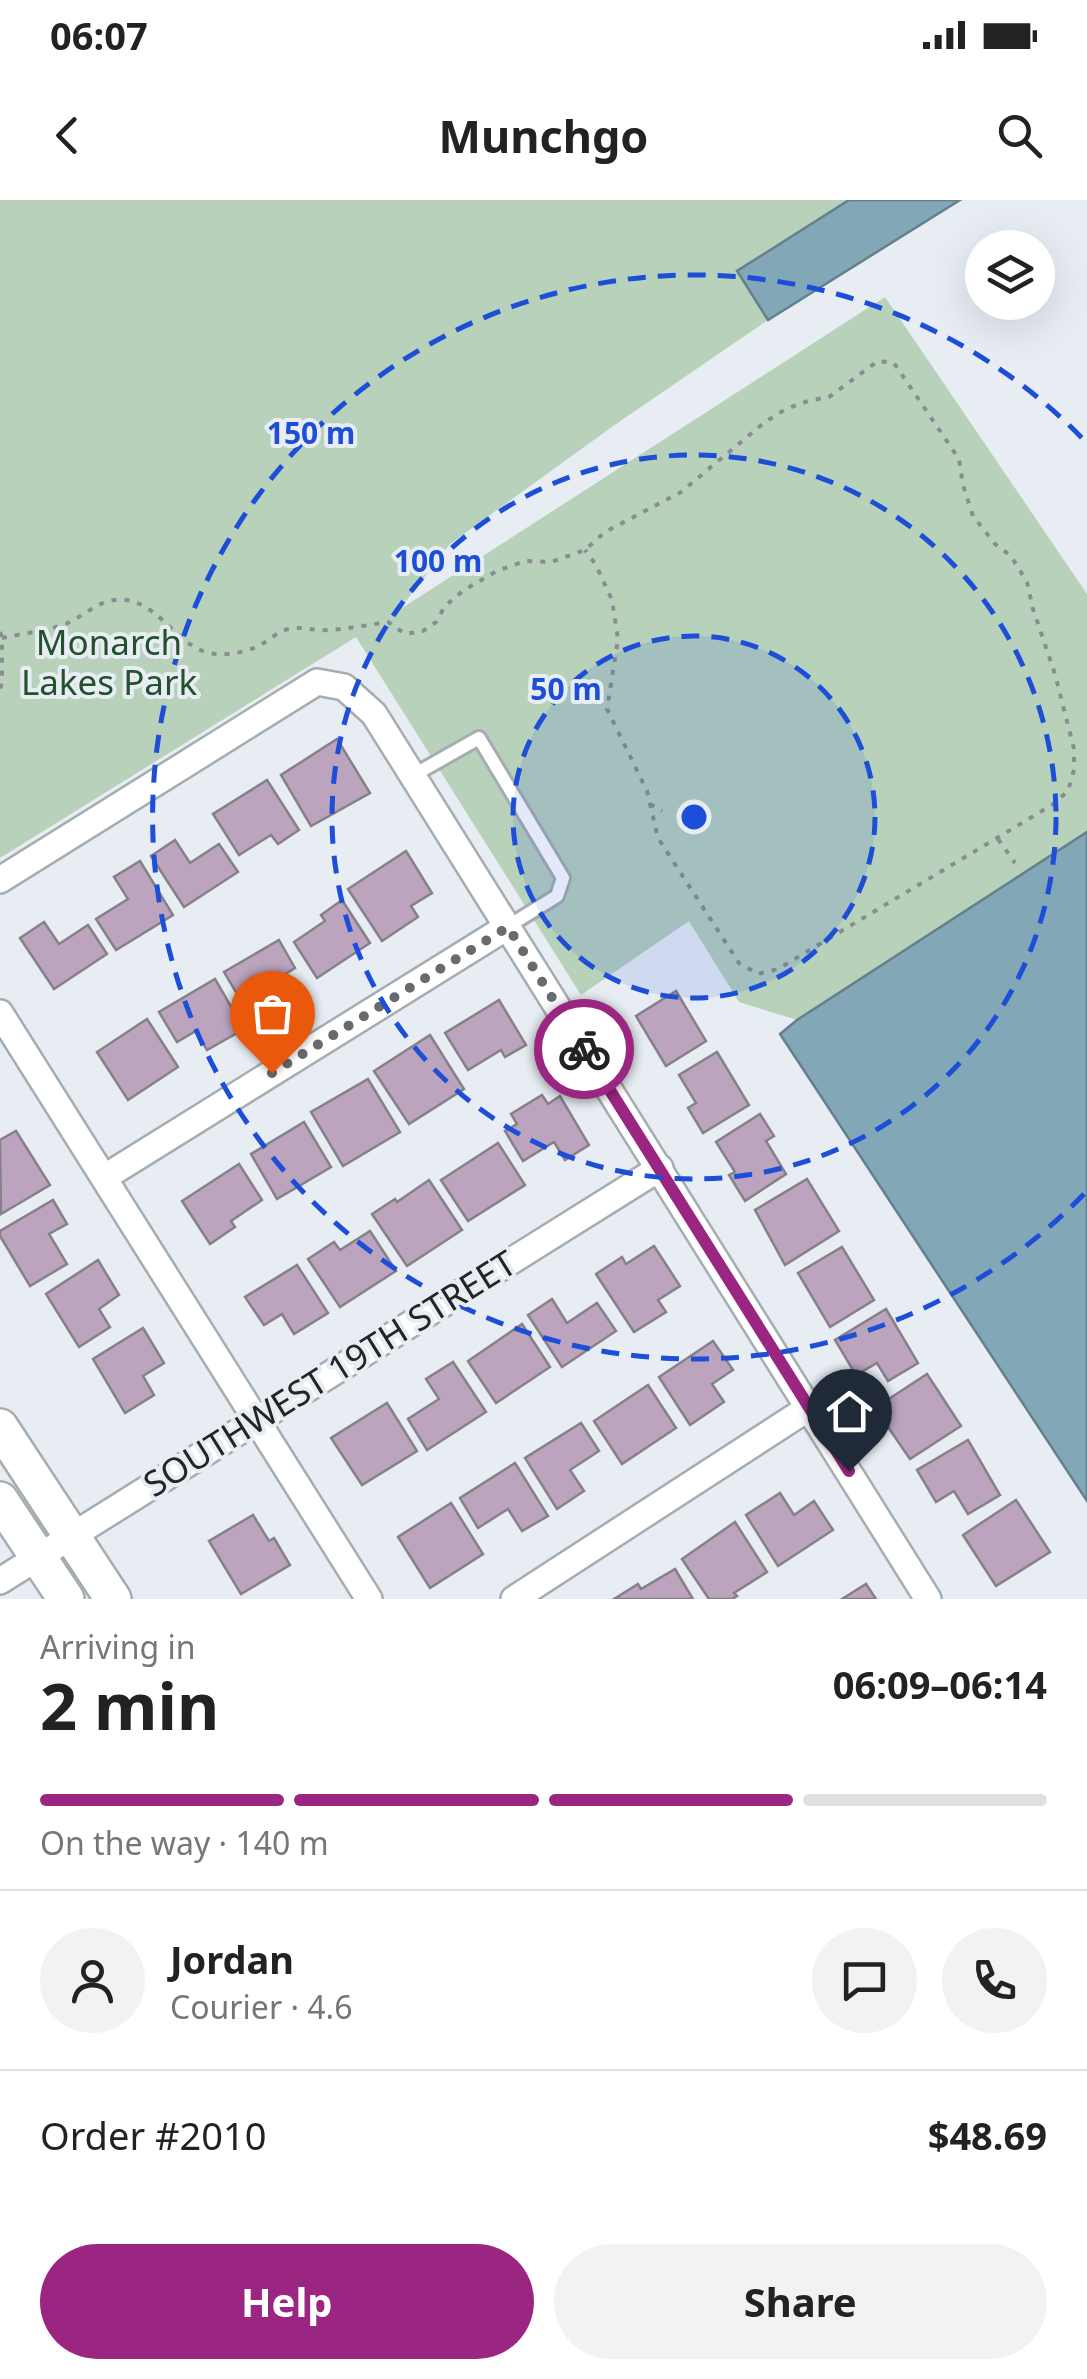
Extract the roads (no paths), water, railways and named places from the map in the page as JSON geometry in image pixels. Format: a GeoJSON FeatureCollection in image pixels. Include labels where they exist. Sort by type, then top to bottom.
{"type":"FeatureCollection","features":[{"type":"Feature","properties":{"kind":"street"},"geometry":{"type":"LineString","coordinates":[[0,880],[317,682],[344,687],[374,714],[928,1599]]}},
{"type":"Feature","properties":{"kind":"street"},"geometry":{"type":"LineString","coordinates":[[105,1177],[508,927]]}},
{"type":"Feature","properties":{"kind":"street"},"geometry":{"type":"LineString","coordinates":[[0,1013],[369,1599]]}},
{"type":"Feature","properties":{"kind":"street","name":"SOUTHWEST 19TH STREET"},"geometry":{"type":"LineString","coordinates":[[0,1581],[660,1168]]}},
{"type":"Feature","properties":{"kind":"street"},"geometry":{"type":"LineString","coordinates":[[514,1599],[810,1406]]}},
{"type":"Feature","properties":{"kind":"street"},"geometry":{"type":"LineString","coordinates":[[0,1427],[113,1599]]}},
{"type":"Feature","properties":{"kind":"street"},"geometry":{"type":"LineString","coordinates":[[0,1500],[66,1599]]}},
{"type":"Feature","properties":{"kind":"lane"},"geometry":{"type":"LineString","coordinates":[[412,776],[478,738],[563,878],[556,896],[508,927]]}},
{"type":"Feature","properties":{"kind":"water"},"geometry":{"type":"Polygon","coordinates":[[[849,200],[960,200],[768,320],[737,271],[849,200]]]}},
{"type":"Feature","properties":{"kind":"water"},"geometry":{"type":"Polygon","coordinates":[[[1087,832],[1087,1501],[780,1034],[1087,832]]]}},
{"type":"Feature","properties":{"kind":"park label","name":"Monarch Lakes Park"},"geometry":{"type":"Point","coordinates":[109,663]}}]}
